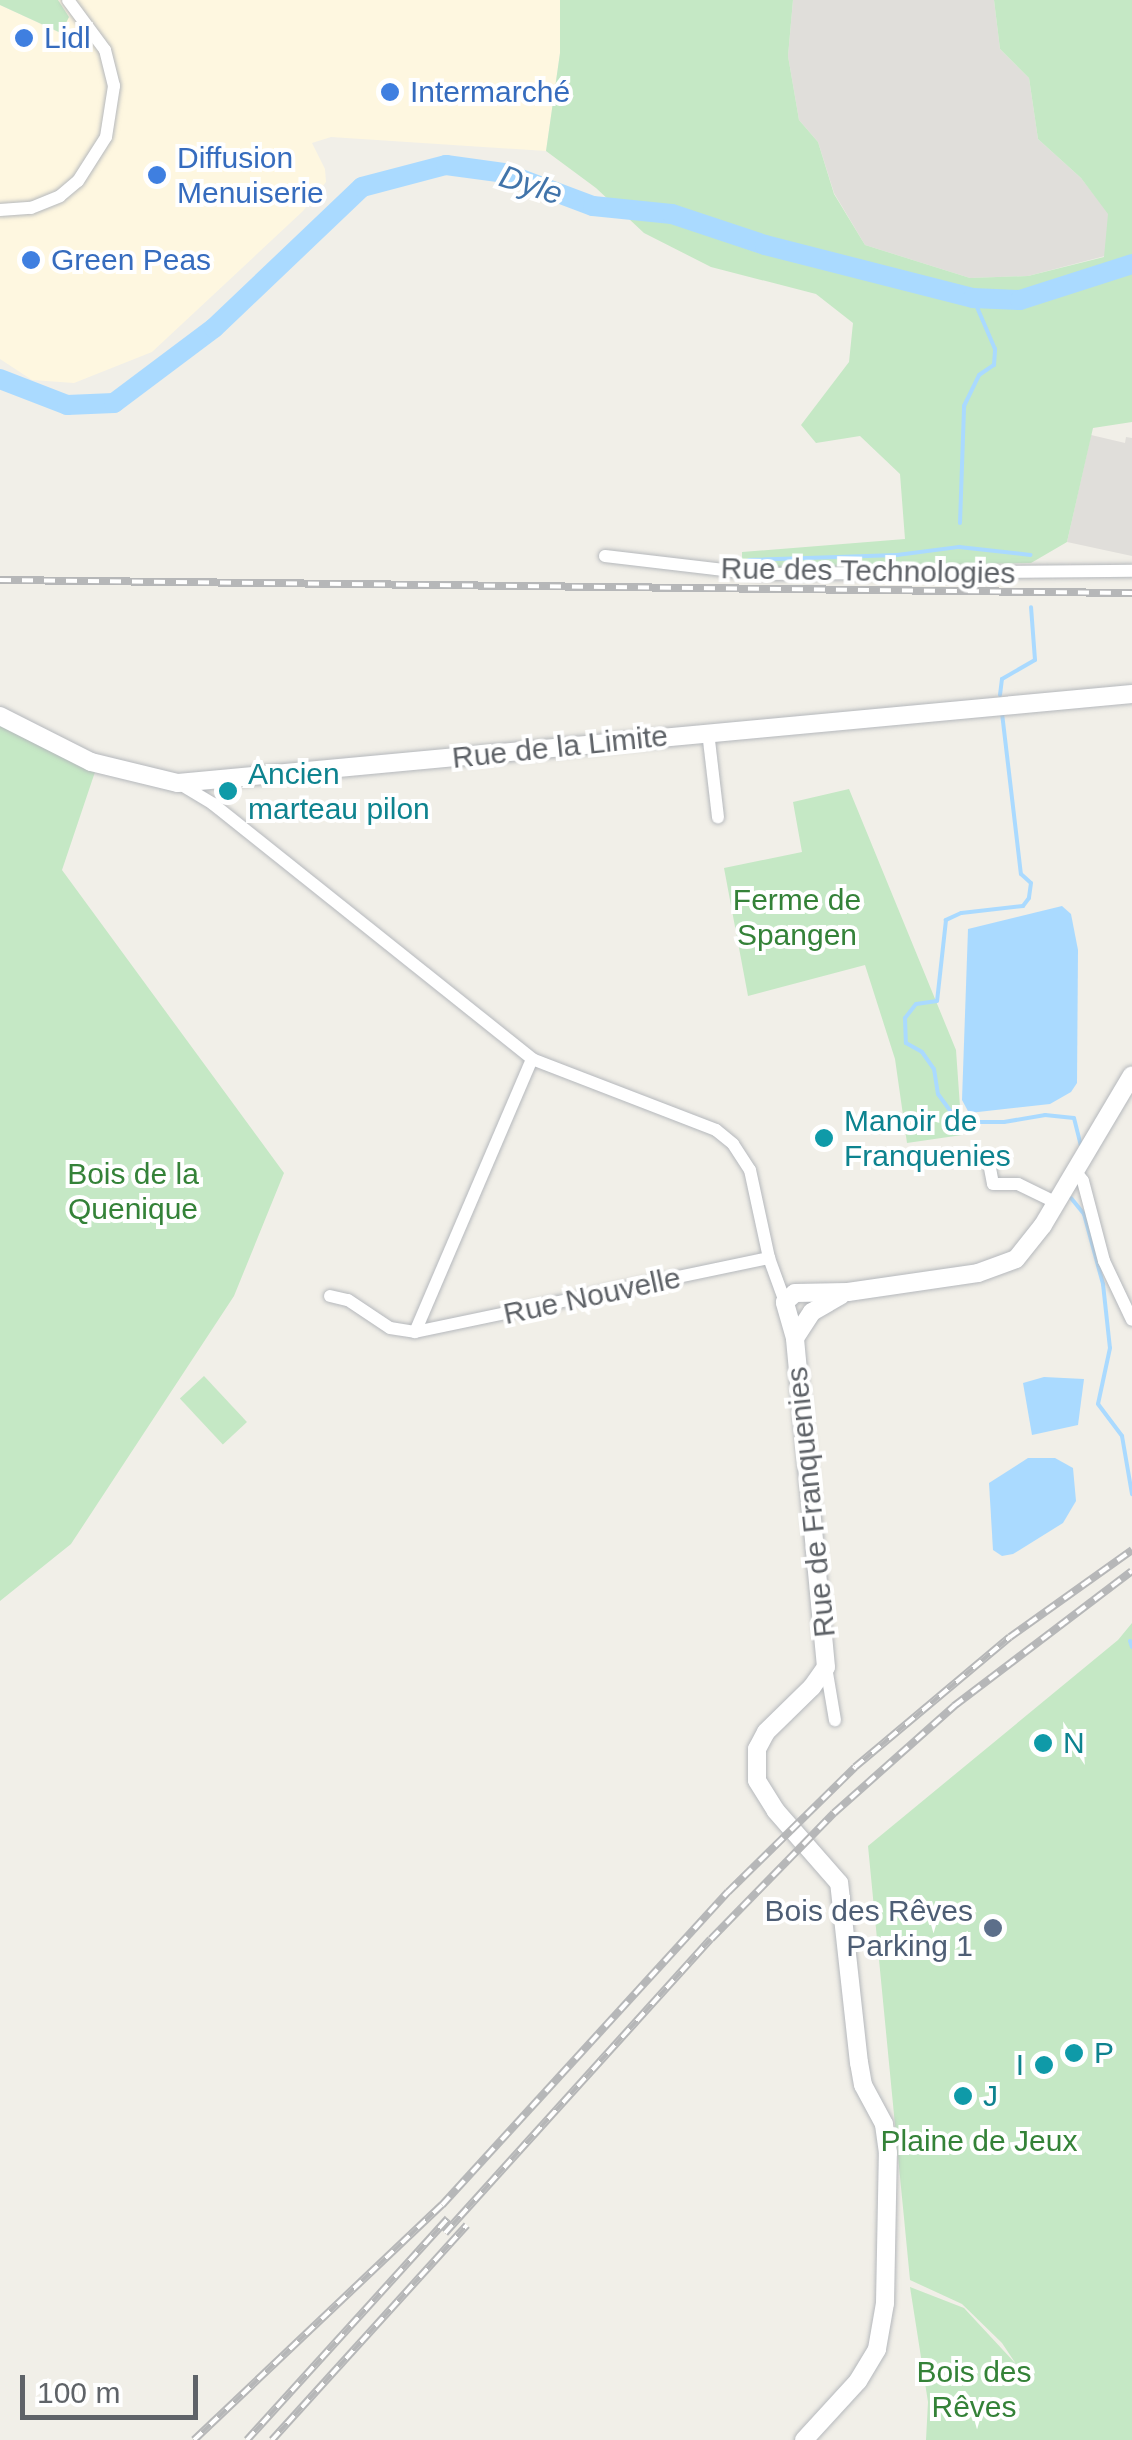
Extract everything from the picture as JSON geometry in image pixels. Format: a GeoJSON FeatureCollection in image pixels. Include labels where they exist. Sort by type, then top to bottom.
{"type":"FeatureCollection","features":[{"type":"Feature","properties":{"kind":"street"},"geometry":{"type":"LineString","coordinates":[[0,210],[30,208],[60,196],[78,181],[106,137],[114,86],[105,50],[70,2]]}},
{"type":"Feature","properties":{"kind":"street","name":"Rue des Technologies"},"geometry":{"type":"LineString","coordinates":[[605,556],[758,574],[1132,572]]}},
{"type":"Feature","properties":{"kind":"street","name":"Rue de la Limite"},"geometry":{"type":"LineString","coordinates":[[0,716],[91,762],[178,782],[1132,694]]}},
{"type":"Feature","properties":{"kind":"street"},"geometry":{"type":"LineString","coordinates":[[708,732],[718,817]]}},
{"type":"Feature","properties":{"kind":"street"},"geometry":{"type":"LineString","coordinates":[[213,804],[214,780]]}},
{"type":"Feature","properties":{"kind":"street"},"geometry":{"type":"LineString","coordinates":[[178,782],[213,804],[532,1059],[716,1130],[733,1144],[750,1170],[768,1258],[798,1311],[848,1292],[998,1268],[1031,1244],[1132,1074]]}},
{"type":"Feature","properties":{"kind":"street"},"geometry":{"type":"LineString","coordinates":[[330,1296],[348,1300],[390,1328],[414,1332],[532,1059]]}},
{"type":"Feature","properties":{"kind":"street"},"geometry":{"type":"LineString","coordinates":[[988,1158],[993,1184],[1018,1184],[1056,1203]]}},
{"type":"Feature","properties":{"kind":"street"},"geometry":{"type":"LineString","coordinates":[[1076,1172],[1083,1180],[1104,1262],[1132,1320]]}},
{"type":"Feature","properties":{"kind":"street","name":"Rue Nouvelle"},"geometry":{"type":"LineString","coordinates":[[414,1332],[768,1258]]}},
{"type":"Feature","properties":{"kind":"street","name":"Rue de Franquenies"},"geometry":{"type":"LineString","coordinates":[[798,1311],[826,1667]]}},
{"type":"Feature","properties":{"kind":"street"},"geometry":{"type":"LineString","coordinates":[[826,1667],[836,1720]]}},
{"type":"Feature","properties":{"kind":"street"},"geometry":{"type":"LineString","coordinates":[[804,2440],[858,2381],[877,2348],[887,2258],[884,2124],[863,2085],[839,1883],[776,1811],[756,1780],[758,1749],[766,1732],[812,1688],[826,1667]]}},
{"type":"Feature","properties":{"kind":"shaded area"},"geometry":{"type":"Polygon","coordinates":[[[58,0],[560,0],[560,53],[546,151],[331,137],[312,143],[325,169],[326,182],[303,211],[152,352],[74,383],[32,380],[0,359],[0,5],[60,33],[69,17],[58,0]]]}},
{"type":"Feature","properties":{"kind":"shaded area"},"geometry":{"type":"Polygon","coordinates":[[[793,0],[994,0],[1000,49],[1029,78],[1038,139],[1081,178],[1109,214],[1105,256],[1028,276],[970,278],[865,245],[834,193],[818,142],[799,120],[788,56],[793,0]]]}},
{"type":"Feature","properties":{"kind":"shaded area"},"geometry":{"type":"Polygon","coordinates":[[[1091,435],[1125,443],[1126,437],[1132,438],[1132,556],[1067,542],[1091,435]]]}},
{"type":"Feature","properties":{"kind":"green space"},"geometry":{"type":"Polygon","coordinates":[[[0,0],[58,0],[69,17],[61,33],[0,5],[0,0]]]}},
{"type":"Feature","properties":{"kind":"green space"},"geometry":{"type":"Polygon","coordinates":[[[560,0],[793,0],[788,56],[799,120],[818,142],[834,194],[865,245],[970,278],[1028,276],[1104,257],[1108,214],[1081,178],[1038,139],[1029,78],[1000,49],[994,0],[1132,0],[1132,422],[1093,428],[1067,542],[1031,563],[742,568],[742,552],[905,539],[900,474],[860,436],[816,443],[801,425],[849,362],[853,323],[816,294],[711,267],[644,233],[596,188],[546,151],[560,53],[560,0]]]}},
{"type":"Feature","properties":{"kind":"green space","name":"Bois de la Quenique"},"geometry":{"type":"Polygon","coordinates":[[[0,724],[98,763],[62,870],[284,1173],[234,1296],[71,1544],[0,1601],[0,724]]]}},
{"type":"Feature","properties":{"kind":"green space","name":"Ferme de Spangen"},"geometry":{"type":"Polygon","coordinates":[[[849,789],[956,1050],[962,1135],[907,1143],[895,1059],[865,965],[748,996],[724,868],[802,852],[793,802],[849,789]]]}},
{"type":"Feature","properties":{"kind":"green space"},"geometry":{"type":"Polygon","coordinates":[[[204,1376],[247,1422],[223,1445],[180,1399],[204,1376]]]}},
{"type":"Feature","properties":{"kind":"green space"},"geometry":{"type":"Polygon","coordinates":[[[1132,1623],[1132,2440],[926,2440],[928,2402],[910,2287],[964,2308],[1016,2364],[1002,2343],[962,2304],[910,2280],[868,1846],[1118,1640],[1132,1623]]]}},
{"type":"Feature","properties":{"kind":"water"},"geometry":{"type":"Polygon","coordinates":[[[1062,906],[1071,914],[1078,950],[1077,1083],[1071,1092],[1050,1104],[969,1113],[962,1100],[968,929],[1062,906]]]}},
{"type":"Feature","properties":{"kind":"water"},"geometry":{"type":"Polygon","coordinates":[[[1044,1377],[1084,1379],[1078,1425],[1032,1435],[1023,1383],[1044,1377]]]}},
{"type":"Feature","properties":{"kind":"water"},"geometry":{"type":"Polygon","coordinates":[[[1028,1458],[1055,1458],[1073,1468],[1076,1501],[1063,1523],[1013,1554],[1002,1556],[993,1550],[989,1483],[1028,1458]]]}},
{"type":"Feature","properties":{"kind":"waterway","name":"Dyle"},"geometry":{"type":"LineString","coordinates":[[0,379],[67,405],[114,403],[214,328],[362,187],[446,165],[505,173],[593,206],[672,214],[765,245],[973,298],[1020,300],[1132,264]]}},
{"type":"Feature","properties":{"kind":"waterway"},"geometry":{"type":"LineString","coordinates":[[960,523],[964,406],[979,375],[994,365],[995,349],[973,298]]}},
{"type":"Feature","properties":{"kind":"waterway"},"geometry":{"type":"LineString","coordinates":[[749,560],[897,555],[959,547],[1031,555]]}},
{"type":"Feature","properties":{"kind":"waterway"},"geometry":{"type":"LineString","coordinates":[[1000,695],[1002,679],[1035,660],[1031,607]]}},
{"type":"Feature","properties":{"kind":"waterway"},"geometry":{"type":"LineString","coordinates":[[1002,713],[1021,874],[1031,883],[1029,898],[1023,906],[961,913],[946,920],[937,1001],[916,1004],[905,1018],[906,1043],[922,1052],[934,1069],[938,1094],[953,1115],[965,1122],[1004,1122],[1045,1115],[1074,1118],[1081,1146]]}},
{"type":"Feature","properties":{"kind":"waterway"},"geometry":{"type":"LineString","coordinates":[[1071,1198],[1084,1214],[1103,1284],[1110,1348],[1098,1404],[1122,1436],[1132,1494]]}},
{"type":"Feature","properties":{"kind":"waterway"},"geometry":{"type":"LineString","coordinates":[[1130,1641],[1132,1647]]}},
{"type":"Feature","properties":{"kind":"railway"},"geometry":{"type":"LineString","coordinates":[[0,580],[1132,593]]}},
{"type":"Feature","properties":{"kind":"railway"},"geometry":{"type":"LineString","coordinates":[[194,2440],[442,2205],[728,1892],[855,1767],[1010,1637],[1132,1550]]}},
{"type":"Feature","properties":{"kind":"railway"},"geometry":{"type":"LineString","coordinates":[[445,2233],[711,1939],[834,1813],[954,1706],[1132,1571]]}},
{"type":"Feature","properties":{"kind":"railway"},"geometry":{"type":"LineString","coordinates":[[247,2440],[448,2218]]}},
{"type":"Feature","properties":{"kind":"railway"},"geometry":{"type":"LineString","coordinates":[[272,2440],[467,2225]]}},
{"type":"Feature","properties":{"kind":"place","name":"Lidl"},"geometry":{"type":"Point","coordinates":[24,38]}},
{"type":"Feature","properties":{"kind":"place","name":"Intermarché"},"geometry":{"type":"Point","coordinates":[390,92]}},
{"type":"Feature","properties":{"kind":"place","name":"Diffusion Menuiserie"},"geometry":{"type":"Point","coordinates":[157,175]}},
{"type":"Feature","properties":{"kind":"place","name":"Green Peas"},"geometry":{"type":"Point","coordinates":[31,260]}},
{"type":"Feature","properties":{"kind":"place","name":"Ancien marteau pilon"},"geometry":{"type":"Point","coordinates":[228,791]}},
{"type":"Feature","properties":{"kind":"place","name":"Manoir de Franquenies"},"geometry":{"type":"Point","coordinates":[824,1138]}},
{"type":"Feature","properties":{"kind":"place","name":"N"},"geometry":{"type":"Point","coordinates":[1043,1743]}},
{"type":"Feature","properties":{"kind":"place","name":"Bois des Rêves Parking 1"},"geometry":{"type":"Point","coordinates":[993,1928]}},
{"type":"Feature","properties":{"kind":"place","name":"P"},"geometry":{"type":"Point","coordinates":[1074,2053]}},
{"type":"Feature","properties":{"kind":"place","name":"I"},"geometry":{"type":"Point","coordinates":[1044,2065]}},
{"type":"Feature","properties":{"kind":"place","name":"J"},"geometry":{"type":"Point","coordinates":[963,2096]}},
{"type":"Feature","properties":{"kind":"park label","name":"Plaine de Jeux"},"geometry":{"type":"Point","coordinates":[979,2141]}},
{"type":"Feature","properties":{"kind":"park label","name":"Bois des Rêves"},"geometry":{"type":"Point","coordinates":[974,2389]}}]}
